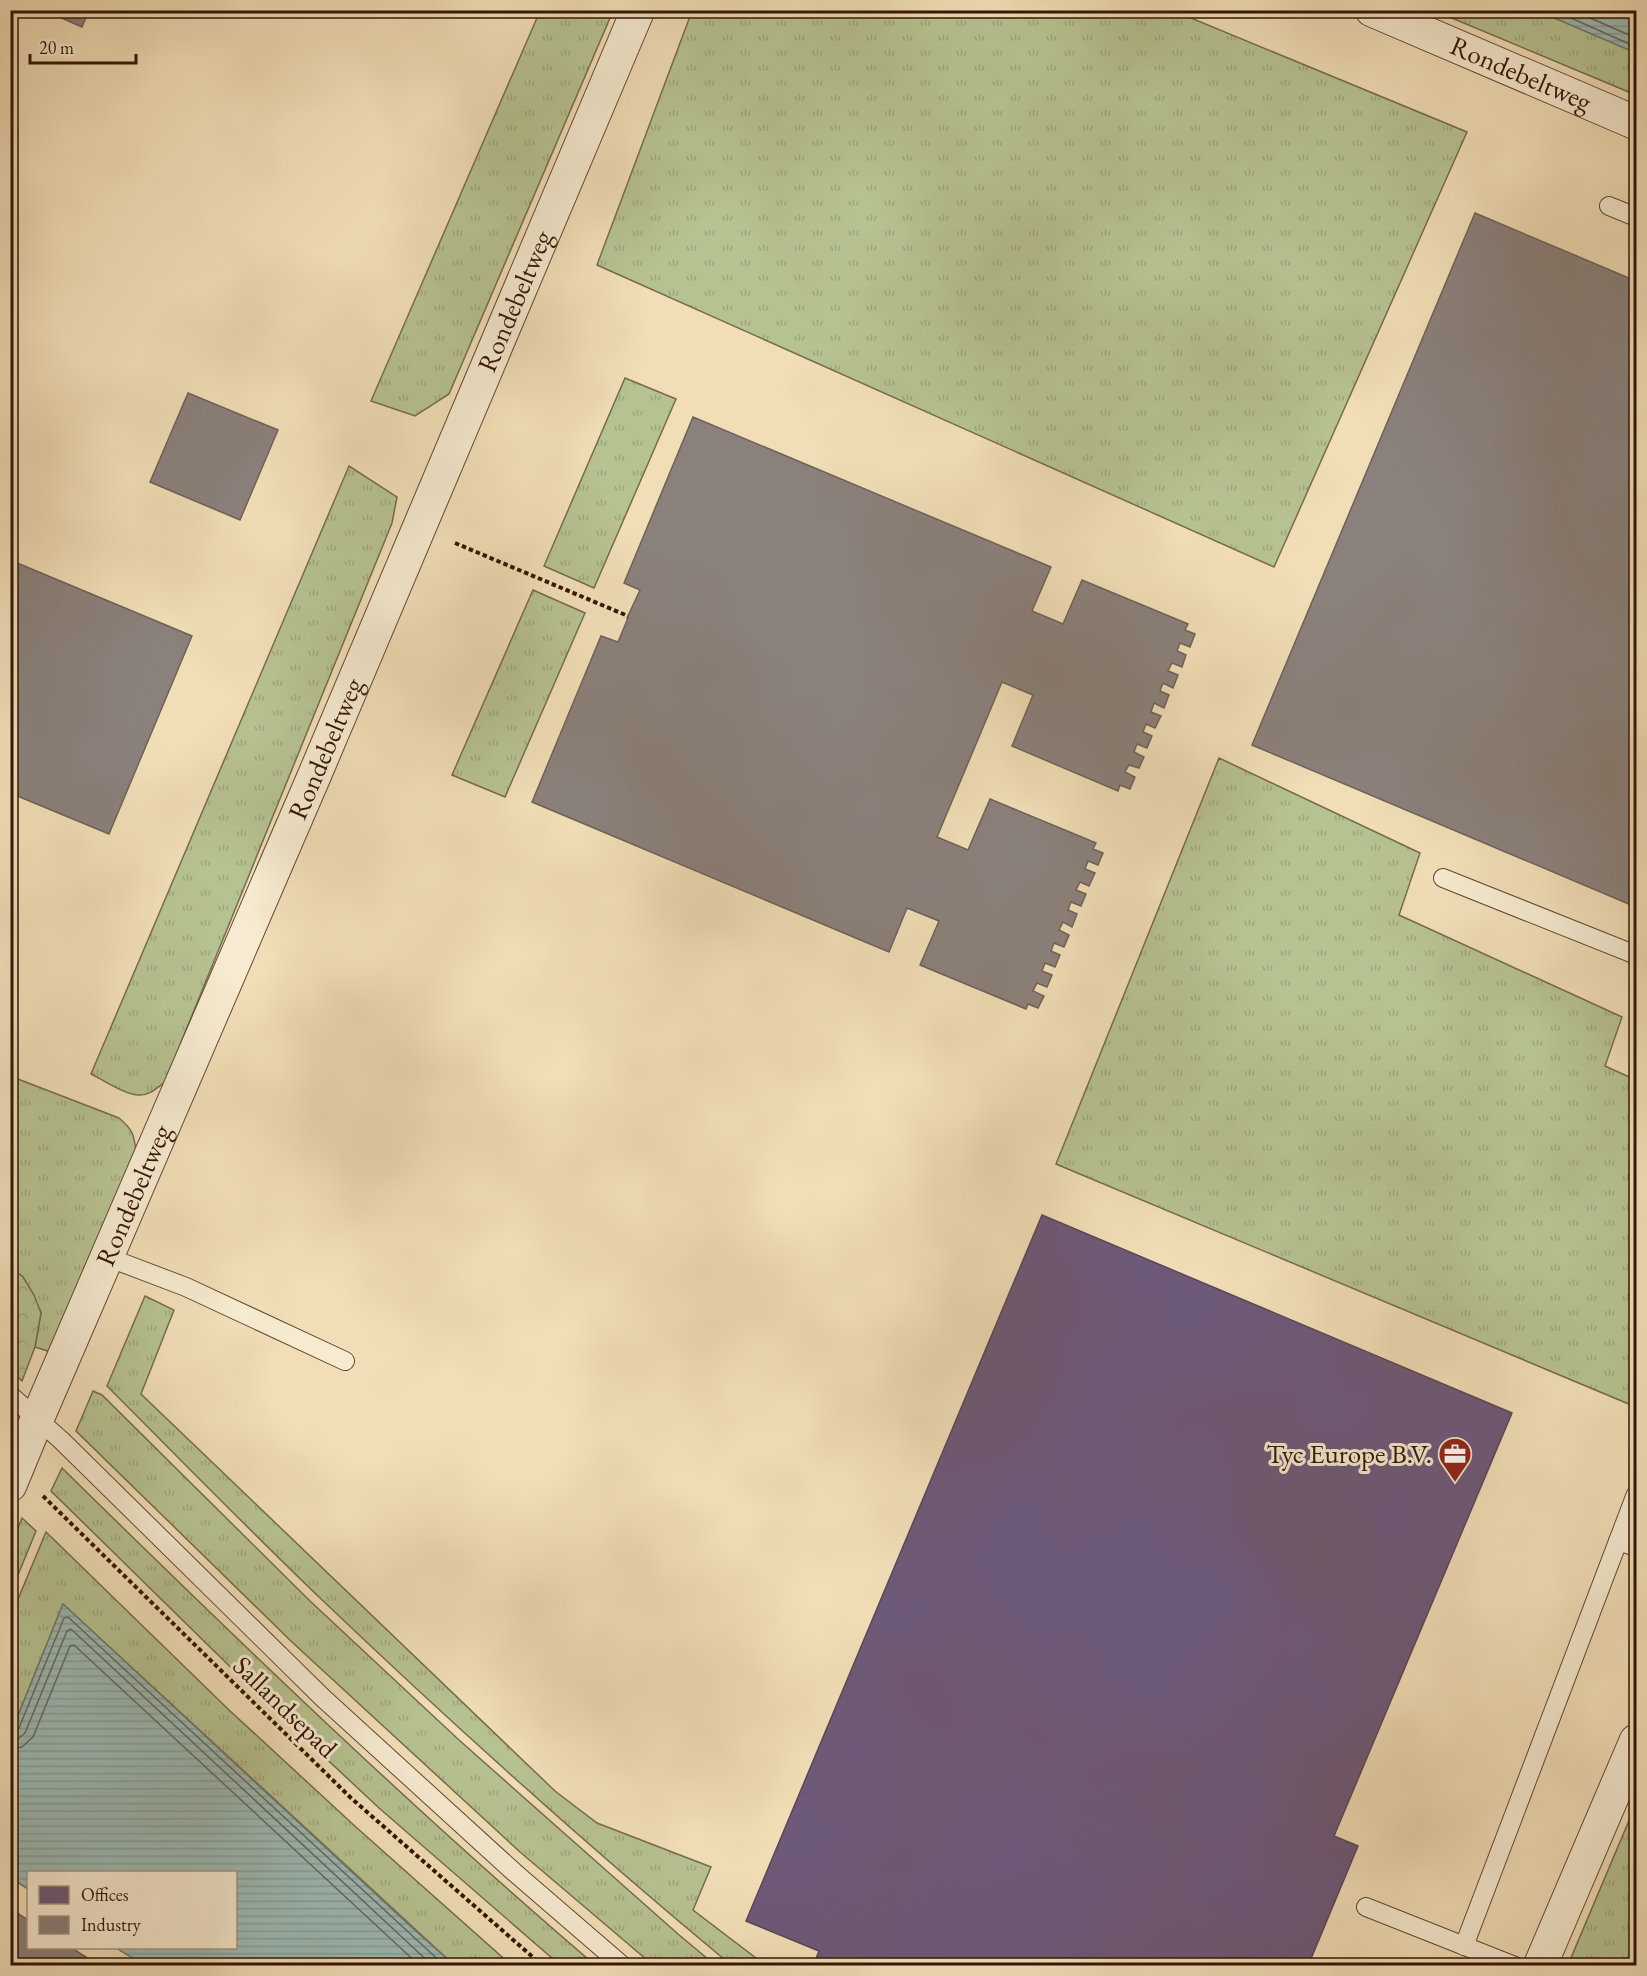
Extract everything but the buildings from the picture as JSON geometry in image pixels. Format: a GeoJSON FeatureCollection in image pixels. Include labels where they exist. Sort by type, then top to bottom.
{"type":"FeatureCollection","features":[{"type":"Feature","properties":{"kind":"street","name":"Rondebeltweg"},"geometry":{"type":"LineString","coordinates":[[14,1478],[638,10]]}},
{"type":"Feature","properties":{"kind":"street","name":"Rondebeltweg"},"geometry":{"type":"LineString","coordinates":[[1372,10],[1636,123]]}},
{"type":"Feature","properties":{"kind":"street"},"geometry":{"type":"LineString","coordinates":[[1540,1965],[1636,1741]]}},
{"type":"Feature","properties":{"kind":"lane"},"geometry":{"type":"LineString","coordinates":[[1609,206],[1636,217]]}},
{"type":"Feature","properties":{"kind":"lane"},"geometry":{"type":"LineString","coordinates":[[1443,878],[1636,955]]}},
{"type":"Feature","properties":{"kind":"lane"},"geometry":{"type":"LineString","coordinates":[[108,1257],[186,1287],[345,1361]]}},
{"type":"Feature","properties":{"kind":"lane"},"geometry":{"type":"LineString","coordinates":[[10,1395],[38,1418],[323,1698],[514,1872],[623,1965]]}},
{"type":"Feature","properties":{"kind":"lane"},"geometry":{"type":"LineString","coordinates":[[1464,1946],[1636,1494]]}},
{"type":"Feature","properties":{"kind":"lane"},"geometry":{"type":"LineString","coordinates":[[1618,1541],[1636,1547]]}},
{"type":"Feature","properties":{"kind":"lane"},"geometry":{"type":"LineString","coordinates":[[1366,1907],[1515,1965]]}},
{"type":"Feature","properties":{"kind":"path"},"geometry":{"type":"LineString","coordinates":[[454,543],[628,616]]}},
{"type":"Feature","properties":{"kind":"path","name":"Sallandsepad"},"geometry":{"type":"LineString","coordinates":[[14,1478],[351,1798],[543,1965]]}},
{"type":"Feature","properties":{"kind":"green space"},"geometry":{"type":"Polygon","coordinates":[[[540,11],[613,11],[449,394],[415,416],[371,401],[540,11]]]}},
{"type":"Feature","properties":{"kind":"green space"},"geometry":{"type":"Polygon","coordinates":[[[692,11],[1174,11],[1467,132],[1274,567],[597,265],[692,11]]]}},
{"type":"Feature","properties":{"kind":"green space"},"geometry":{"type":"Polygon","coordinates":[[[1435,11],[1636,11],[1636,95],[1435,11]]]}},
{"type":"Feature","properties":{"kind":"green space"},"geometry":{"type":"Polygon","coordinates":[[[625,378],[676,399],[594,588],[544,566],[625,378]]]}},
{"type":"Feature","properties":{"kind":"green space"},"geometry":{"type":"Polygon","coordinates":[[[349,466],[397,497],[392,523],[165,1082],[147,1094],[129,1093],[91,1074],[349,466]]]}},
{"type":"Feature","properties":{"kind":"green space"},"geometry":{"type":"Polygon","coordinates":[[[533,590],[585,613],[505,797],[452,775],[533,590]]]}},
{"type":"Feature","properties":{"kind":"green space"},"geometry":{"type":"Polygon","coordinates":[[[1219,758],[1420,853],[1399,915],[1622,1017],[1605,1066],[1636,1080],[1636,1407],[1056,1164],[1219,758]]]}},
{"type":"Feature","properties":{"kind":"green space"},"geometry":{"type":"Polygon","coordinates":[[[10,1076],[119,1118],[130,1129],[136,1152],[51,1352],[35,1347],[41,1312],[23,1277],[11,1268],[10,1076]]]}},
{"type":"Feature","properties":{"kind":"green space"},"geometry":{"type":"Polygon","coordinates":[[[11,1268],[23,1277],[41,1313],[35,1347],[22,1381],[11,1371],[11,1268]]]}},
{"type":"Feature","properties":{"kind":"green space"},"geometry":{"type":"Polygon","coordinates":[[[145,1296],[174,1310],[141,1394],[555,1791],[597,1823],[711,1867],[693,1910],[760,1961],[771,1965],[731,1965],[574,1831],[319,1597],[107,1386],[145,1296]]]}},
{"type":"Feature","properties":{"kind":"green space"},"geometry":{"type":"Polygon","coordinates":[[[93,1391],[102,1395],[310,1601],[459,1740],[715,1965],[653,1965],[520,1852],[293,1643],[76,1431],[93,1391]]]}},
{"type":"Feature","properties":{"kind":"green space"},"geometry":{"type":"Polygon","coordinates":[[[62,1468],[324,1721],[458,1845],[595,1965],[560,1965],[379,1808],[271,1707],[51,1491],[62,1468]]]}},
{"type":"Feature","properties":{"kind":"green space"},"geometry":{"type":"Polygon","coordinates":[[[22,1518],[36,1531],[11,1592],[11,1546],[22,1518]]]}},
{"type":"Feature","properties":{"kind":"green space"},"geometry":{"type":"Polygon","coordinates":[[[46,1532],[229,1710],[511,1965],[454,1965],[63,1604],[11,1733],[11,1616],[46,1532]]]}},
{"type":"Feature","properties":{"kind":"green space"},"geometry":{"type":"Polygon","coordinates":[[[1636,1804],[1636,1965],[1568,1965],[1636,1804]]]}},
{"type":"Feature","properties":{"kind":"water"},"geometry":{"type":"Polygon","coordinates":[[[1538,11],[1636,11],[1636,53],[1538,11]]]}},
{"type":"Feature","properties":{"kind":"water"},"geometry":{"type":"Polygon","coordinates":[[[63,1604],[454,1965],[144,1965],[118,1949],[237,1949],[237,1871],[27,1871],[27,1888],[11,1878],[11,1733],[63,1604]]]}},
{"type":"Feature","properties":{"kind":"place","name":"Tyc Europe B.V."},"geometry":{"type":"Point","coordinates":[1455,1483]}}]}
